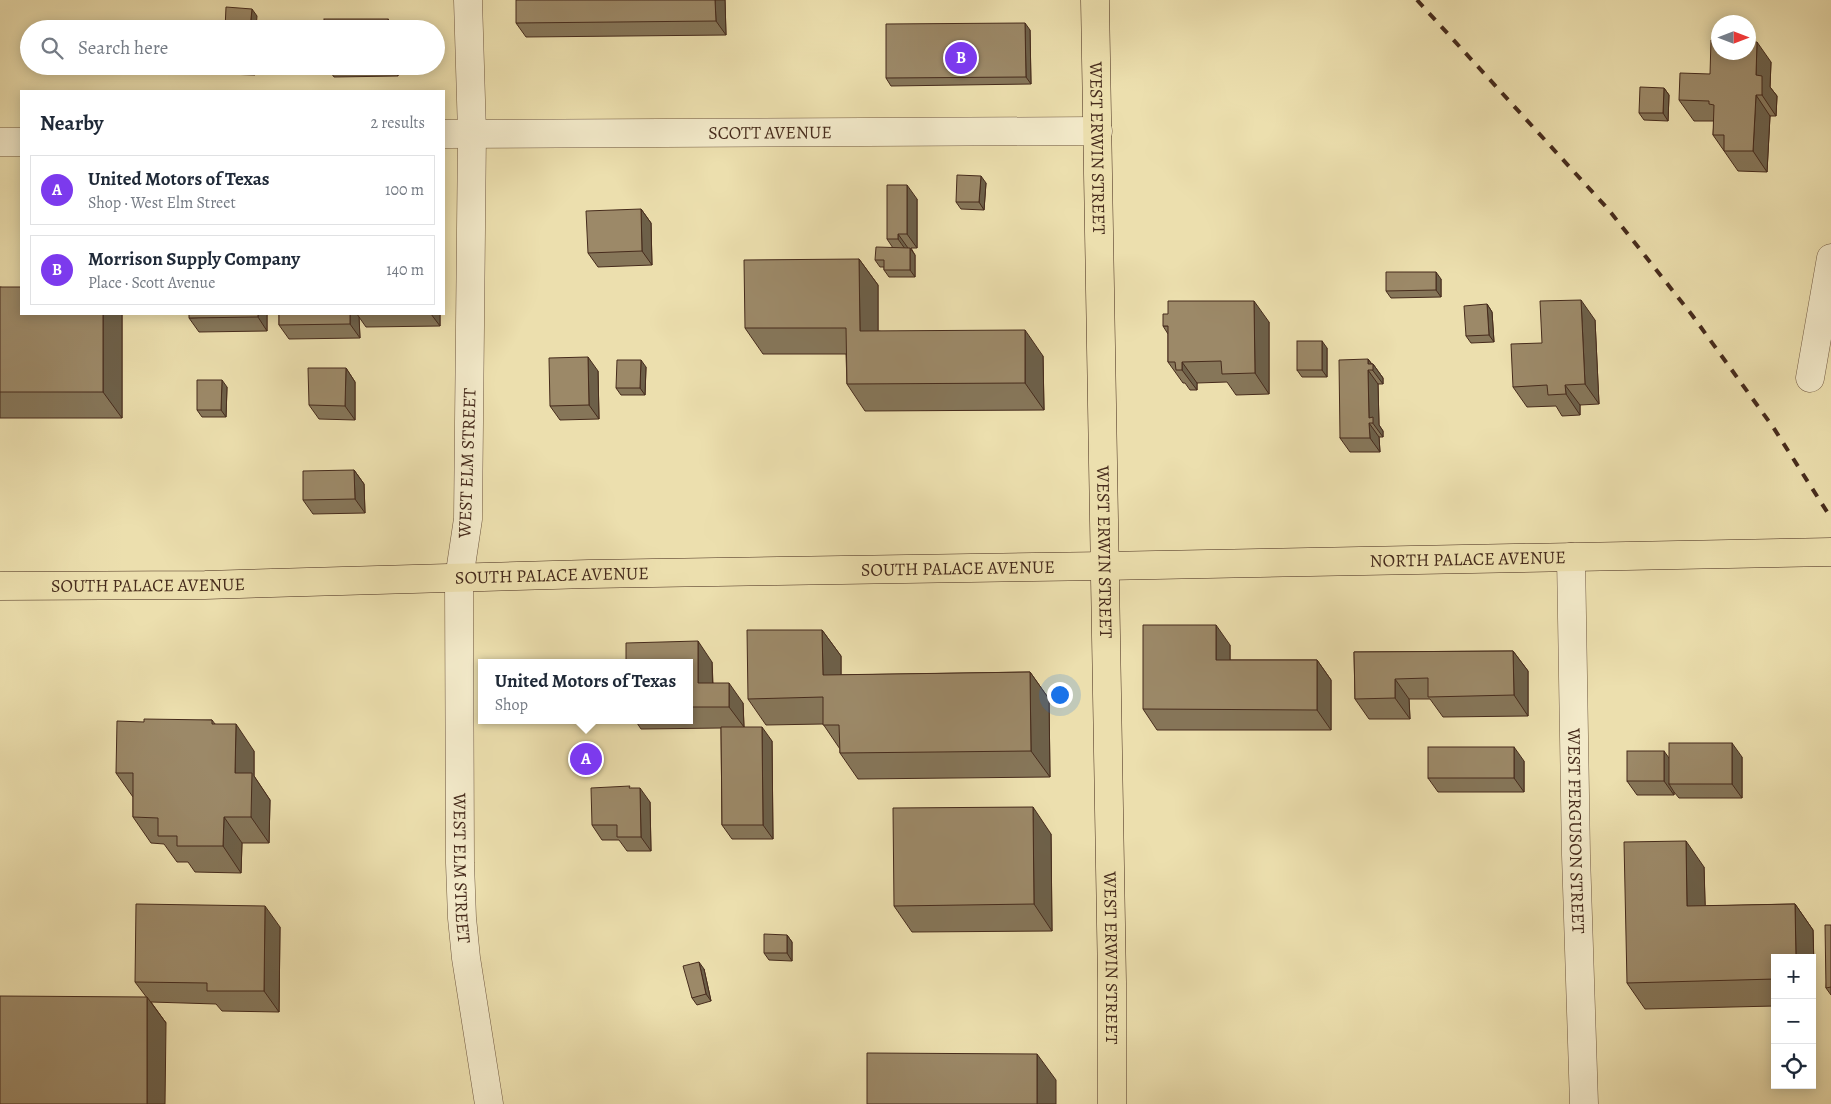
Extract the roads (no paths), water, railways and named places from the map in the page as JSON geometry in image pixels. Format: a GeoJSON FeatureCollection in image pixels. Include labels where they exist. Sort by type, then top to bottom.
{"type":"FeatureCollection","features":[{"type":"Feature","properties":{"kind":"main road","name":"WEST ERWIN STREET"},"geometry":{"type":"LineString","coordinates":[[1095,0],[1112,982],[1112,1104]]}},
{"type":"Feature","properties":{"kind":"main road","name":"NORTH PALACE AVENUE"},"geometry":{"type":"LineString","coordinates":[[1104,566],[1831,552]]}},
{"type":"Feature","properties":{"kind":"main road","name":"SOUTH PALACE AVENUE"},"geometry":{"type":"LineString","coordinates":[[0,586],[205,585],[599,574],[1104,566]]}},
{"type":"Feature","properties":{"kind":"street","name":"WEST ELM STREET"},"geometry":{"type":"LineString","coordinates":[[468,0],[472,133],[468,518],[459,579],[462,918],[489,1104]]}},
{"type":"Feature","properties":{"kind":"street","name":"SCOTT AVENUE"},"geometry":{"type":"LineString","coordinates":[[445,134],[1098,131]]}},
{"type":"Feature","properties":{"kind":"street"},"geometry":{"type":"LineString","coordinates":[[0,142],[20,142]]}},
{"type":"Feature","properties":{"kind":"street"},"geometry":{"type":"LineString","coordinates":[[1810,378],[1831,258]]}},
{"type":"Feature","properties":{"kind":"street","name":"WEST FERGUSON STREET"},"geometry":{"type":"LineString","coordinates":[[1571,557],[1576,845],[1584,1104]]}},
{"type":"Feature","properties":{"kind":"railway"},"geometry":{"type":"LineString","coordinates":[[1417,0],[1608,209],[1692,315],[1773,427],[1831,518]]}},
{"type":"Feature","properties":{"kind":"place","name":"Morrison Supply Company"},"geometry":{"type":"Point","coordinates":[961,58]}},
{"type":"Feature","properties":{"kind":"place","name":"United Motors of Texas"},"geometry":{"type":"Point","coordinates":[586,759]}}]}
